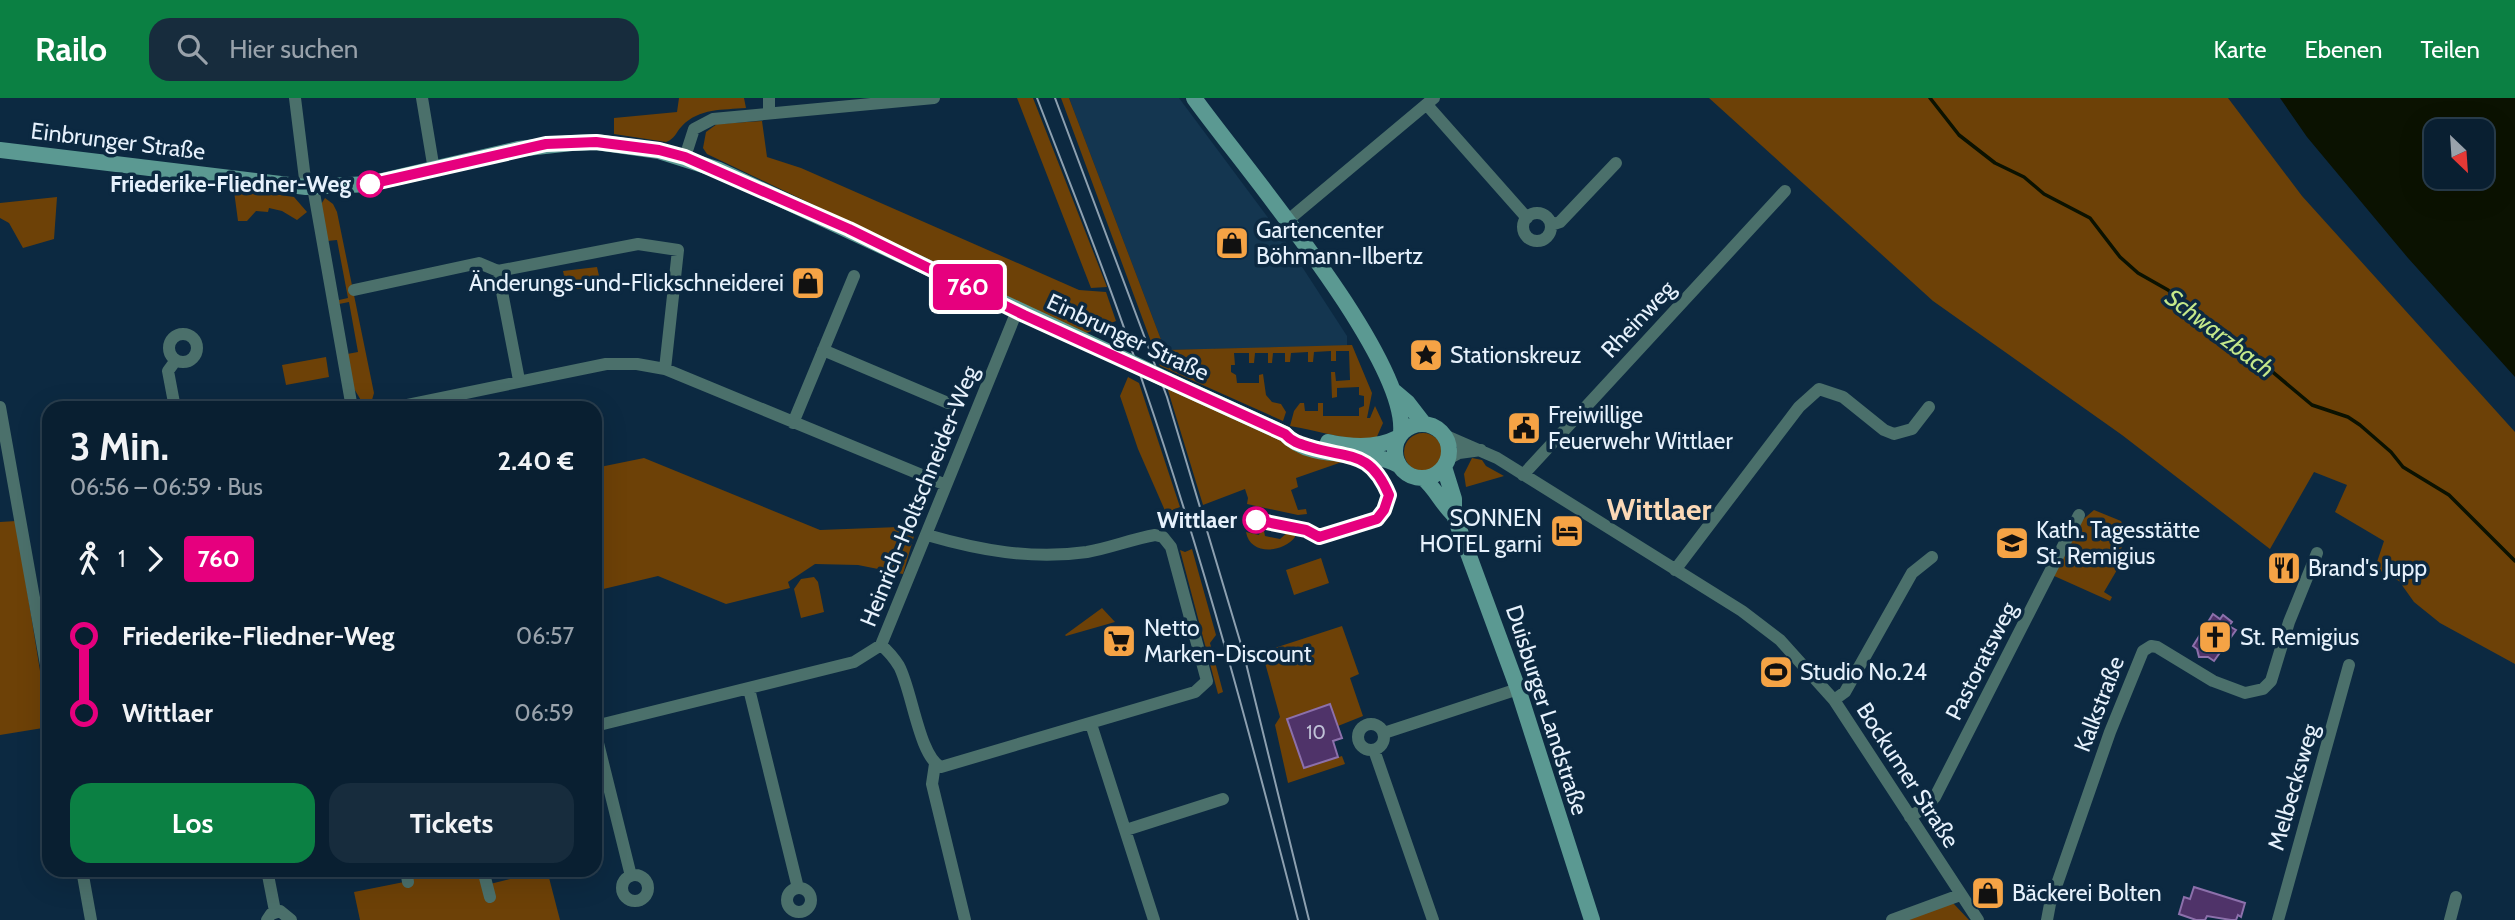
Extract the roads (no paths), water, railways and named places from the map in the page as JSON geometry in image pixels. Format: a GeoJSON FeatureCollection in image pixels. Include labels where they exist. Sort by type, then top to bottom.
{"type":"FeatureCollection","features":[{"type":"Feature","properties":{"kind":"street"},"geometry":{"type":"LineString","coordinates":[[295,98],[351,401]]}},
{"type":"Feature","properties":{"kind":"street"},"geometry":{"type":"LineString","coordinates":[[422,98],[435,170]]}},
{"type":"Feature","properties":{"kind":"street"},"geometry":{"type":"LineString","coordinates":[[769,98],[769,113]]}},
{"type":"Feature","properties":{"kind":"street"},"geometry":{"type":"LineString","coordinates":[[685,157],[694,129],[713,119],[932,98]]}},
{"type":"Feature","properties":{"kind":"street"},"geometry":{"type":"LineString","coordinates":[[1194,98],[1346,304],[1394,391],[1402,422],[1394,454],[1398,465]]}},
{"type":"Feature","properties":{"kind":"street"},"geometry":{"type":"LineString","coordinates":[[1287,221],[1431,101],[1527,218]]}},
{"type":"Feature","properties":{"kind":"street","name":"Einbrunger Straße"},"geometry":{"type":"LineString","coordinates":[[0,150],[310,187],[354,187],[518,149],[572,143],[638,148],[685,157],[849,229],[1285,434],[1297,443],[1335,454],[1380,458],[1398,465]]}},
{"type":"Feature","properties":{"kind":"street"},"geometry":{"type":"LineString","coordinates":[[1551,225],[1560,222],[1616,163]]}},
{"type":"Feature","properties":{"kind":"street","name":"Rheinweg"},"geometry":{"type":"LineString","coordinates":[[1522,475],[1785,191]]}},
{"type":"Feature","properties":{"kind":"street"},"geometry":{"type":"LineString","coordinates":[[1534,214],[1543,215],[1551,225],[1547,237],[1534,240],[1524,232],[1527,218],[1534,214]]}},
{"type":"Feature","properties":{"kind":"street"},"geometry":{"type":"LineString","coordinates":[[354,290],[479,263],[498,271],[638,244],[678,250],[665,369]]}},
{"type":"Feature","properties":{"kind":"street"},"geometry":{"type":"LineString","coordinates":[[498,271],[519,380]]}},
{"type":"Feature","properties":{"kind":"street"},"geometry":{"type":"LineString","coordinates":[[793,423],[855,276]]}},
{"type":"Feature","properties":{"kind":"street","name":"Heinrich-Holtschneider-Weg"},"geometry":{"type":"LineString","coordinates":[[602,726],[854,662],[881,645],[1017,310]]}},
{"type":"Feature","properties":{"kind":"street"},"geometry":{"type":"LineString","coordinates":[[823,350],[948,403]]}},
{"type":"Feature","properties":{"kind":"street"},"geometry":{"type":"LineString","coordinates":[[174,401],[168,371],[176,360]]}},
{"type":"Feature","properties":{"kind":"street"},"geometry":{"type":"LineString","coordinates":[[424,401],[606,364],[637,364],[665,369],[946,485]]}},
{"type":"Feature","properties":{"kind":"street"},"geometry":{"type":"LineString","coordinates":[[1675,570],[1799,407],[1819,389],[1843,397],[1884,430],[1894,434],[1912,429],[1929,407]]}},
{"type":"Feature","properties":{"kind":"street"},"geometry":{"type":"LineString","coordinates":[[1394,391],[1407,401],[1424,424]]}},
{"type":"Feature","properties":{"kind":"street"},"geometry":{"type":"LineString","coordinates":[[0,407],[42,643]]}},
{"type":"Feature","properties":{"kind":"street"},"geometry":{"type":"LineString","coordinates":[[1399,436],[1414,425],[1424,424],[1438,429],[1444,435]]}},
{"type":"Feature","properties":{"kind":"street","name":"Einbrunger Straße"},"geometry":{"type":"LineString","coordinates":[[1285,434],[1292,432],[1331,443],[1361,446],[1382,444],[1399,436]]}},
{"type":"Feature","properties":{"kind":"street","name":"Bockumer Straße"},"geometry":{"type":"LineString","coordinates":[[1444,435],[1481,450],[1522,475],[1742,611],[1780,640],[1834,700],[1978,920]]}},
{"type":"Feature","properties":{"kind":"street","name":"Duisburger Landstraße"},"geometry":{"type":"LineString","coordinates":[[1444,435],[1449,449],[1446,463],[1454,499],[1454,515],[1518,689],[1592,920]]}},
{"type":"Feature","properties":{"kind":"street"},"geometry":{"type":"LineString","coordinates":[[1423,478],[1436,474],[1459,453],[1481,450]]}},
{"type":"Feature","properties":{"kind":"street","name":"Duisburger Landstraße"},"geometry":{"type":"LineString","coordinates":[[1398,465],[1410,476],[1423,478],[1454,515]]}},
{"type":"Feature","properties":{"kind":"street","name":"Pastoratsweg"},"geometry":{"type":"LineString","coordinates":[[1910,817],[1935,797],[2079,515]]}},
{"type":"Feature","properties":{"kind":"street"},"geometry":{"type":"LineString","coordinates":[[927,535],[981,550],[1040,555],[1086,552],[1155,535],[1170,543],[1207,681],[1195,692],[1091,724],[948,766],[935,764]]}},
{"type":"Feature","properties":{"kind":"street","name":"Kalkstraße"},"geometry":{"type":"LineString","coordinates":[[2048,920],[2050,904],[2110,732],[2143,651],[2148,647],[2157,647],[2213,681],[2250,693],[2263,690],[2271,681],[2288,622],[2317,553]]}},
{"type":"Feature","properties":{"kind":"street"},"geometry":{"type":"LineString","coordinates":[[1834,700],[1845,692],[1912,573],[1932,556]]}},
{"type":"Feature","properties":{"kind":"street"},"geometry":{"type":"LineString","coordinates":[[881,645],[899,666],[914,704],[927,752],[935,764],[932,784],[965,920]]}},
{"type":"Feature","properties":{"kind":"street","name":"Melbecksweg"},"geometry":{"type":"LineString","coordinates":[[2278,920],[2349,665]]}},
{"type":"Feature","properties":{"kind":"street"},"geometry":{"type":"LineString","coordinates":[[749,689],[797,888]]}},
{"type":"Feature","properties":{"kind":"street"},"geometry":{"type":"LineString","coordinates":[[1384,733],[1518,689]]}},
{"type":"Feature","properties":{"kind":"street"},"geometry":{"type":"LineString","coordinates":[[1091,724],[1154,920]]}},
{"type":"Feature","properties":{"kind":"street"},"geometry":{"type":"LineString","coordinates":[[1372,724],[1380,727],[1384,733],[1384,742],[1374,750],[1365,749],[1359,742],[1360,729],[1372,724]]}},
{"type":"Feature","properties":{"kind":"street"},"geometry":{"type":"LineString","coordinates":[[1374,750],[1433,920]]}},
{"type":"Feature","properties":{"kind":"street","name":"Heinrich-Holtschneider-Weg"},"geometry":{"type":"LineString","coordinates":[[602,757],[631,876]]}},
{"type":"Feature","properties":{"kind":"street"},"geometry":{"type":"LineString","coordinates":[[1126,831],[1223,799]]}},
{"type":"Feature","properties":{"kind":"street"},"geometry":{"type":"LineString","coordinates":[[83,877],[91,920]]}},
{"type":"Feature","properties":{"kind":"street"},"geometry":{"type":"LineString","coordinates":[[268,877],[271,916],[285,912],[290,920]]}},
{"type":"Feature","properties":{"kind":"street"},"geometry":{"type":"LineString","coordinates":[[485,877],[490,897]]}},
{"type":"Feature","properties":{"kind":"street"},"geometry":{"type":"LineString","coordinates":[[1892,920],[1960,895]]}},
{"type":"Feature","properties":{"kind":"street"},"geometry":{"type":"LineString","coordinates":[[2450,920],[2456,897]]}},
{"type":"Feature","properties":{"kind":"waterway","name":"Schwarzbach"},"geometry":{"type":"LineString","coordinates":[[1930,98],[1959,135],[1995,163],[2024,177],[2044,194],[2090,218],[2120,257],[2138,273],[2168,290],[2201,319],[2225,332],[2312,405],[2348,417],[2360,425],[2391,452],[2403,467],[2449,495],[2515,561]]}},
{"type":"Feature","properties":{"kind":"tram line"},"geometry":{"type":"LineString","coordinates":[[1037,98],[1119,314],[1187,518],[1298,920]]}},
{"type":"Feature","properties":{"kind":"tram line"},"geometry":{"type":"LineString","coordinates":[[1055,98],[1167,397],[1243,651],[1309,920]]}},
{"type":"Feature","properties":{"kind":"place","name":"Friederike-Fliedner-Weg"},"geometry":{"type":"Point","coordinates":[370,184]}},
{"type":"Feature","properties":{"kind":"place","name":"Gartencenter Böhmann-Ilbertz"},"geometry":{"type":"Point","coordinates":[1232,243]}},
{"type":"Feature","properties":{"kind":"place","name":"Änderungs-und-Flickschneiderei"},"geometry":{"type":"Point","coordinates":[808,283]}},
{"type":"Feature","properties":{"kind":"place","name":"Stationskreuz"},"geometry":{"type":"Point","coordinates":[1426,355]}},
{"type":"Feature","properties":{"kind":"place","name":"Freiwillige Feuerwehr Wittlaer"},"geometry":{"type":"Point","coordinates":[1524,428]}},
{"type":"Feature","properties":{"kind":"place","name":"Wittlaer"},"geometry":{"type":"Point","coordinates":[1256,520]}},
{"type":"Feature","properties":{"kind":"place","name":"SONNEN HOTEL garni"},"geometry":{"type":"Point","coordinates":[1567,531]}},
{"type":"Feature","properties":{"kind":"place","name":"Kath. Tagesstätte St. Remigius"},"geometry":{"type":"Point","coordinates":[2012,543]}},
{"type":"Feature","properties":{"kind":"place","name":"Brand's Jupp"},"geometry":{"type":"Point","coordinates":[2284,568]}},
{"type":"Feature","properties":{"kind":"place","name":"St. Remigius"},"geometry":{"type":"Point","coordinates":[2215,637]}},
{"type":"Feature","properties":{"kind":"place","name":"Netto Marken-Discount"},"geometry":{"type":"Point","coordinates":[1119,641]}},
{"type":"Feature","properties":{"kind":"place","name":"Studio No.24"},"geometry":{"type":"Point","coordinates":[1776,672]}},
{"type":"Feature","properties":{"kind":"place","name":"Bäckerei Bolten"},"geometry":{"type":"Point","coordinates":[1988,893]}},
{"type":"Feature","properties":{"kind":"district","name":"Wittlaer"},"geometry":{"type":"Point","coordinates":[1659,509]}}]}
